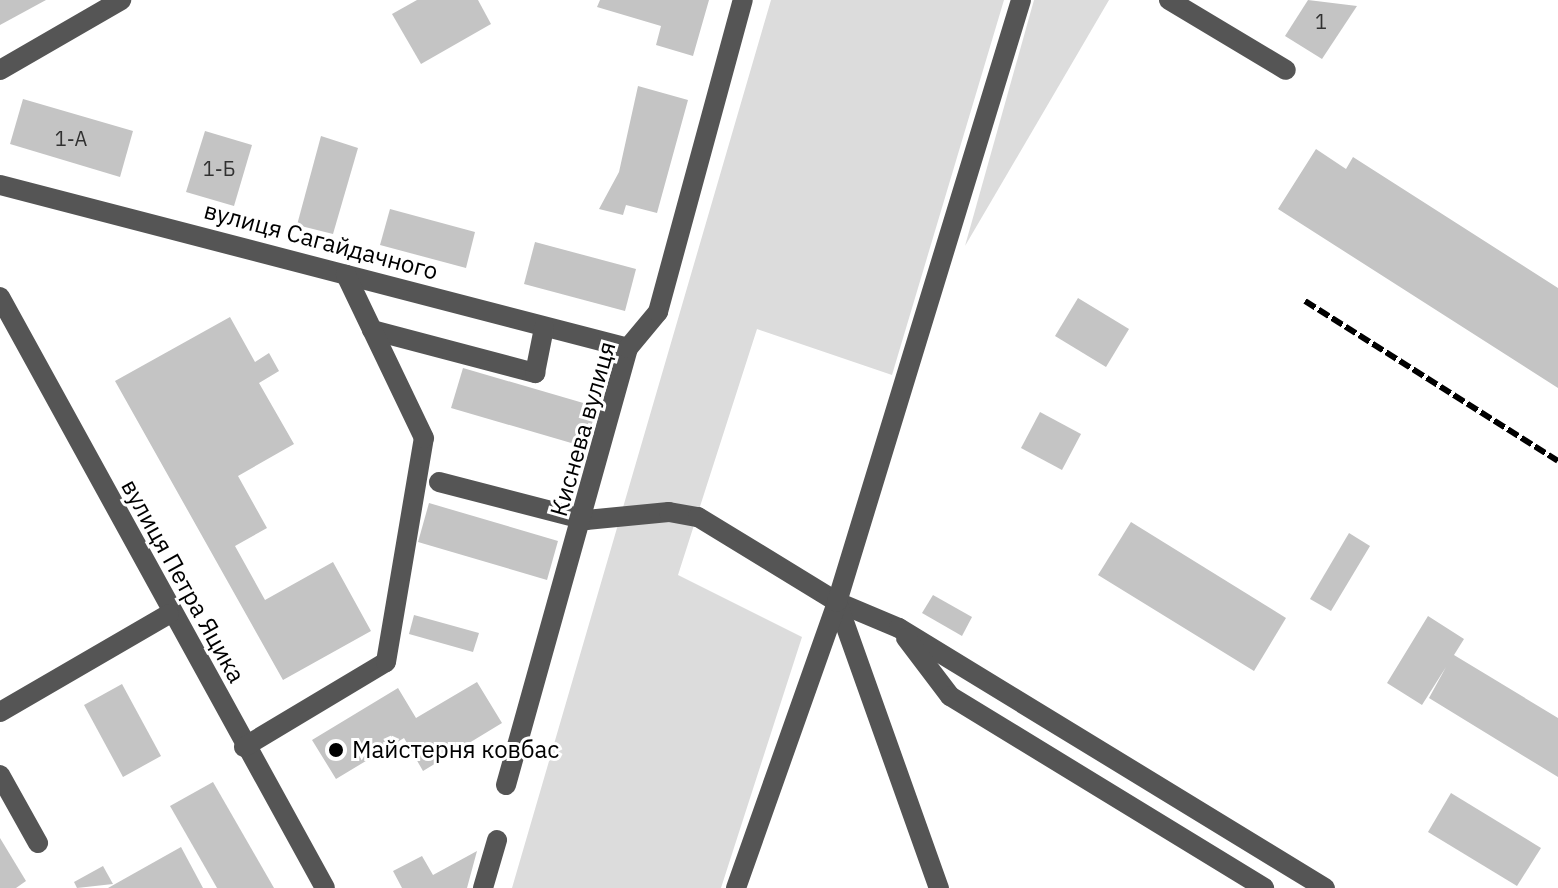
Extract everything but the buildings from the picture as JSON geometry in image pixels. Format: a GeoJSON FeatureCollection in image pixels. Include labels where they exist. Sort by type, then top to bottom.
{"type":"FeatureCollection","features":[{"type":"Feature","properties":{"kind":"street"},"geometry":{"type":"LineString","coordinates":[[0,70],[121,0]]}},
{"type":"Feature","properties":{"kind":"street","name":"Киснева вулиця"},"geometry":{"type":"LineString","coordinates":[[506,785],[549,613],[586,520],[628,348],[658,312],[743,0]]}},
{"type":"Feature","properties":{"kind":"street"},"geometry":{"type":"LineString","coordinates":[[736,888],[837,602],[1021,0]]}},
{"type":"Feature","properties":{"kind":"street"},"geometry":{"type":"LineString","coordinates":[[1169,0],[1286,70]]}},
{"type":"Feature","properties":{"kind":"street","name":"вулиця Сагайдачного"},"geometry":{"type":"LineString","coordinates":[[0,185],[628,348]]}},
{"type":"Feature","properties":{"kind":"street"},"geometry":{"type":"LineString","coordinates":[[244,747],[386,662],[424,438],[346,275]]}},
{"type":"Feature","properties":{"kind":"street","name":"вулиця Петра Яцика"},"geometry":{"type":"LineString","coordinates":[[0,297],[169,614],[325,888]]}},
{"type":"Feature","properties":{"kind":"street"},"geometry":{"type":"LineString","coordinates":[[372,330],[535,373],[544,328]]}},
{"type":"Feature","properties":{"kind":"street"},"geometry":{"type":"LineString","coordinates":[[439,482],[586,520],[669,512],[698,517],[837,602],[899,628],[1325,888]]}},
{"type":"Feature","properties":{"kind":"street"},"geometry":{"type":"LineString","coordinates":[[837,602],[939,888]]}},
{"type":"Feature","properties":{"kind":"street"},"geometry":{"type":"LineString","coordinates":[[0,712],[169,614]]}},
{"type":"Feature","properties":{"kind":"street"},"geometry":{"type":"LineString","coordinates":[[899,628],[950,696],[1264,888]]}},
{"type":"Feature","properties":{"kind":"street"},"geometry":{"type":"LineString","coordinates":[[0,775],[38,843]]}},
{"type":"Feature","properties":{"kind":"street"},"geometry":{"type":"LineString","coordinates":[[483,888],[497,840]]}},
{"type":"Feature","properties":{"kind":"shaded area"},"geometry":{"type":"Polygon","coordinates":[[[771,0],[1004,0],[892,375],[757,329],[678,575],[802,637],[721,888],[512,888],[771,0]]]}},
{"type":"Feature","properties":{"kind":"shaded area"},"geometry":{"type":"Polygon","coordinates":[[[1034,0],[1109,0],[965,246],[1034,0]]]}},
{"type":"Feature","properties":{"kind":"railway"},"geometry":{"type":"LineString","coordinates":[[1305,301],[1558,461]]}},
{"type":"Feature","properties":{"kind":"place","name":"Майстерня ковбас"},"geometry":{"type":"Point","coordinates":[336,750]}}]}
